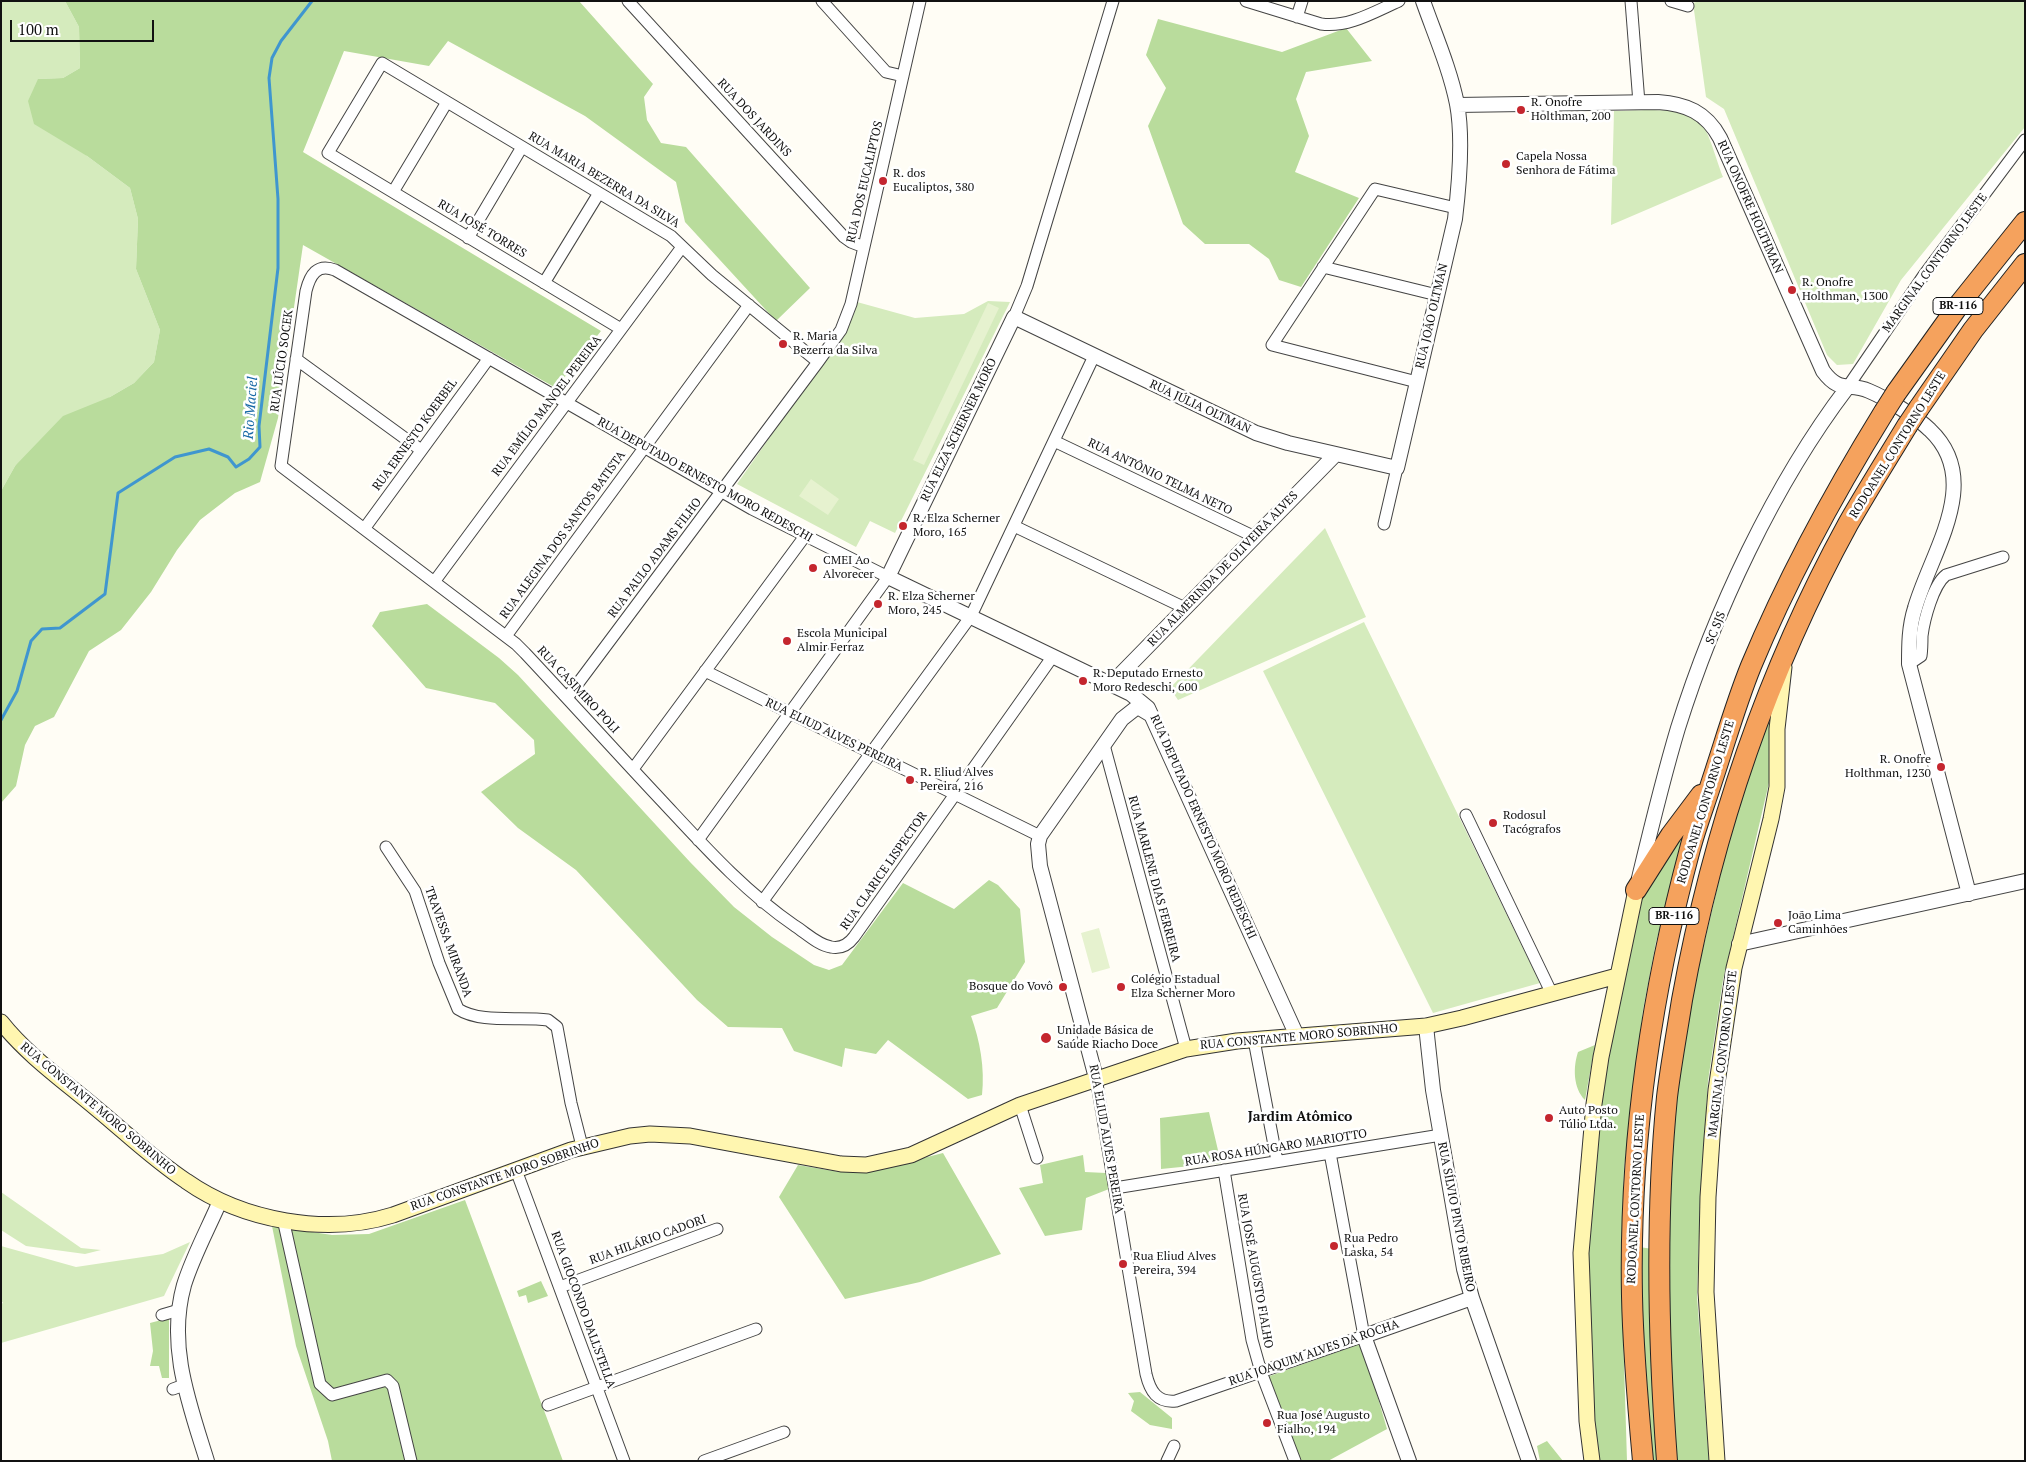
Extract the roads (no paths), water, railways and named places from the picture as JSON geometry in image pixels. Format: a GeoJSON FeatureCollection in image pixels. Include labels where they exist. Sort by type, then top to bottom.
{"type":"FeatureCollection","features":[{"type":"Feature","properties":{"kind":"highway","name":"RODOANEL CONTORNO LESTE"},"geometry":{"type":"LineString","coordinates":[[1643,1461],[1632,1296],[1634,1194],[1642,1096],[1656,1003],[1690,846],[1732,718],[1766,631],[1813,536],[1896,393],[1961,302],[2025,222]]}},
{"type":"Feature","properties":{"kind":"highway","name":"RODOANEL CONTORNO LESTE"},"geometry":{"type":"LineString","coordinates":[[1667,1461],[1660,1335],[1660,1220],[1664,1142],[1673,1056],[1696,928],[1723,826],[1758,722],[1786,653],[1848,525],[1918,408],[1973,330],[2025,264]]}},
{"type":"Feature","properties":{"kind":"highway"},"geometry":{"type":"LineString","coordinates":[[1636,890],[1671,835],[1713,779]]}},
{"type":"Feature","properties":{"kind":"main road","name":"MARGINAL CONTORNO LESTE"},"geometry":{"type":"LineString","coordinates":[[1717,1461],[1706,1292],[1708,1206],[1716,1090],[1739,944],[1775,798],[1778,766],[1777,729],[1786,653]]}},
{"type":"Feature","properties":{"kind":"main road"},"geometry":{"type":"LineString","coordinates":[[1592,1461],[1587,1421],[1581,1253],[1594,1104],[1606,1027],[1636,890]]}},
{"type":"Feature","properties":{"kind":"main road","name":"RUA CONSTANTE MORO SOBRINHO"},"geometry":{"type":"LineString","coordinates":[[1,1022],[31,1055],[169,1169],[194,1186],[220,1201],[262,1215],[330,1225],[377,1220],[582,1146],[630,1136],[668,1134],[715,1139],[830,1162],[866,1165],[911,1155],[1020,1104],[1186,1049],[1218,1043],[1426,1026],[1617,976]]}},
{"type":"Feature","properties":{"kind":"street","name":"RUA DOS JARDINS"},"geometry":{"type":"LineString","coordinates":[[628,1],[844,237],[864,247]]}},
{"type":"Feature","properties":{"kind":"street"},"geometry":{"type":"LineString","coordinates":[[822,1],[886,72],[903,76]]}},
{"type":"Feature","properties":{"kind":"street","name":"RUA DOS EUCALIPTOS"},"geometry":{"type":"LineString","coordinates":[[818,362],[846,321],[920,1]]}},
{"type":"Feature","properties":{"kind":"street","name":"RUA ELZA SCHERNER MORO"},"geometry":{"type":"LineString","coordinates":[[698,840],[888,577],[1014,317],[1027,286],[1113,1]]}},
{"type":"Feature","properties":{"kind":"street"},"geometry":{"type":"LineString","coordinates":[[1246,1],[1321,24],[1342,24],[1399,1]]}},
{"type":"Feature","properties":{"kind":"street"},"geometry":{"type":"LineString","coordinates":[[1297,17],[1302,1]]}},
{"type":"Feature","properties":{"kind":"street"},"geometry":{"type":"LineString","coordinates":[[1423,1],[1447,68],[1457,105]]}},
{"type":"Feature","properties":{"kind":"street"},"geometry":{"type":"LineString","coordinates":[[1631,1],[1640,102]]}},
{"type":"Feature","properties":{"kind":"street"},"geometry":{"type":"LineString","coordinates":[[1671,1],[1688,6]]}},
{"type":"Feature","properties":{"kind":"street","name":"RUA MARIA BEZERRA DA SILVA"},"geometry":{"type":"LineString","coordinates":[[328,153],[382,63],[671,236],[749,305],[818,362]]}},
{"type":"Feature","properties":{"kind":"street"},"geometry":{"type":"LineString","coordinates":[[393,192],[447,102]]}},
{"type":"Feature","properties":{"kind":"street","name":"RUA ONOFRE HOLTHMAN"},"geometry":{"type":"LineString","coordinates":[[1457,105],[1671,103],[1691,108],[1701,114],[1715,129],[1817,361],[1829,379],[1837,385],[1868,391],[1920,422],[1931,430],[1939,441],[1952,466],[1955,479],[1952,507],[1915,608],[1909,644],[1910,664],[1969,894]]}},
{"type":"Feature","properties":{"kind":"street","name":"RUA JOÃO OLTMAN"},"geometry":{"type":"LineString","coordinates":[[1384,524],[1456,208],[1459,148],[1457,105]]}},
{"type":"Feature","properties":{"kind":"street","name":"MARGINAL CONTORNO LESTE"},"geometry":{"type":"LineString","coordinates":[[1848,388],[1924,275],[2025,140]]}},
{"type":"Feature","properties":{"kind":"street"},"geometry":{"type":"LineString","coordinates":[[468,238],[522,147]]}},
{"type":"Feature","properties":{"kind":"street","name":"RUA JOSÉ TORRES"},"geometry":{"type":"LineString","coordinates":[[328,153],[621,329]]}},
{"type":"Feature","properties":{"kind":"street"},"geometry":{"type":"LineString","coordinates":[[1417,382],[1272,345],[1374,189],[1456,208]]}},
{"type":"Feature","properties":{"kind":"street"},"geometry":{"type":"LineString","coordinates":[[544,283],[600,193]]}},
{"type":"Feature","properties":{"kind":"street","name":"RUA EMÍLIO MANOEL PEREIRA"},"geometry":{"type":"LineString","coordinates":[[434,582],[682,247]]}},
{"type":"Feature","properties":{"kind":"street","name":"RUA DEPUTADO ERNESTO MORO REDESCHI"},"geometry":{"type":"LineString","coordinates":[[322,267],[335,270],[722,492],[805,536],[1111,684],[1140,700],[1155,719],[1297,1036]]}},
{"type":"Feature","properties":{"kind":"street","name":"RUA LÚCIO SOCEK"},"geometry":{"type":"LineString","coordinates":[[281,466],[308,281],[317,269],[322,267]]}},
{"type":"Feature","properties":{"kind":"street"},"geometry":{"type":"LineString","coordinates":[[1323,267],[1437,295]]}},
{"type":"Feature","properties":{"kind":"street","name":"RUA ALEGINA DOS SANTOS BATISTA"},"geometry":{"type":"LineString","coordinates":[[506,636],[749,305]]}},
{"type":"Feature","properties":{"kind":"street","name":"RUA JÚLIA OLTMAN"},"geometry":{"type":"LineString","coordinates":[[1014,317],[1248,430],[1335,455],[1397,468]]}},
{"type":"Feature","properties":{"kind":"street"},"geometry":{"type":"LineString","coordinates":[[762,902],[971,616],[1094,356]]}},
{"type":"Feature","properties":{"kind":"street","name":"RUA ERNESTO KOERBEL"},"geometry":{"type":"LineString","coordinates":[[364,529],[489,358]]}},
{"type":"Feature","properties":{"kind":"street"},"geometry":{"type":"LineString","coordinates":[[296,359],[421,450]]}},
{"type":"Feature","properties":{"kind":"street","name":"RUA PAULO ADAMS FILHO"},"geometry":{"type":"LineString","coordinates":[[567,698],[818,362]]}},
{"type":"Feature","properties":{"kind":"street","name":"SC SJS"},"geometry":{"type":"LineString","coordinates":[[1636,890],[1678,727],[1717,625],[1783,486],[1813,435],[1848,388]]}},
{"type":"Feature","properties":{"kind":"street","name":"RUA ANTÔNIO TELMA NETO"},"geometry":{"type":"LineString","coordinates":[[1054,441],[1255,537]]}},
{"type":"Feature","properties":{"kind":"street","name":"RUA ALMERINDA DE OLIVEIRA ALVES"},"geometry":{"type":"LineString","coordinates":[[1111,684],[1335,455]]}},
{"type":"Feature","properties":{"kind":"street","name":"RUA CASIMIRO POLI"},"geometry":{"type":"LineString","coordinates":[[281,466],[506,636],[525,653],[742,885],[762,902],[821,944],[837,948]]}},
{"type":"Feature","properties":{"kind":"street"},"geometry":{"type":"LineString","coordinates":[[1014,526],[1185,608]]}},
{"type":"Feature","properties":{"kind":"street"},"geometry":{"type":"LineString","coordinates":[[633,770],[805,536]]}},
{"type":"Feature","properties":{"kind":"street"},"geometry":{"type":"LineString","coordinates":[[1910,664],[1920,656],[1924,626],[1941,578],[2003,557]]}},
{"type":"Feature","properties":{"kind":"street","name":"RUA CLARICE LISPECTOR"},"geometry":{"type":"LineString","coordinates":[[837,948],[850,943],[1053,656]]}},
{"type":"Feature","properties":{"kind":"street","name":"RUA ELIUD ALVES PEREIRA"},"geometry":{"type":"LineString","coordinates":[[705,671],[1040,836],[1038,844],[1040,866],[1096,1078],[1146,1374],[1156,1397]]}},
{"type":"Feature","properties":{"kind":"street"},"geometry":{"type":"LineString","coordinates":[[1111,684],[1123,697],[1122,719]]}},
{"type":"Feature","properties":{"kind":"street"},"geometry":{"type":"LineString","coordinates":[[1040,836],[1122,719],[1136,708],[1147,712],[1155,719]]}},
{"type":"Feature","properties":{"kind":"street","name":"RUA MARLENE DIAS FERREIRA"},"geometry":{"type":"LineString","coordinates":[[1104,745],[1186,1049]]}},
{"type":"Feature","properties":{"kind":"street"},"geometry":{"type":"LineString","coordinates":[[1466,815],[1552,994]]}},
{"type":"Feature","properties":{"kind":"street","name":"TRAVESSA MIRANDA"},"geometry":{"type":"LineString","coordinates":[[386,847],[415,891],[439,963],[458,1009],[464,1013],[482,1017],[548,1020],[556,1026],[571,1103],[582,1146]]}},
{"type":"Feature","properties":{"kind":"street"},"geometry":{"type":"LineString","coordinates":[[1739,944],[2025,881]]}},
{"type":"Feature","properties":{"kind":"street","name":"RUA SÍLVIO PINTO RIBEIRO"},"geometry":{"type":"LineString","coordinates":[[1426,1026],[1440,1135],[1464,1269],[1525,1460]]}},
{"type":"Feature","properties":{"kind":"street"},"geometry":{"type":"LineString","coordinates":[[1254,1040],[1277,1161]]}},
{"type":"Feature","properties":{"kind":"street"},"geometry":{"type":"LineString","coordinates":[[1020,1104],[1037,1158]]}},
{"type":"Feature","properties":{"kind":"street","name":"RUA ROSA HÚNGARO MARIOTTO"},"geometry":{"type":"LineString","coordinates":[[1115,1188],[1440,1135]]}},
{"type":"Feature","properties":{"kind":"street"},"geometry":{"type":"LineString","coordinates":[[1330,1153],[1364,1336],[1409,1461]]}},
{"type":"Feature","properties":{"kind":"street","name":"RUA GIOCONDO DALL'STELLA"},"geometry":{"type":"LineString","coordinates":[[516,1170],[624,1461]]}},
{"type":"Feature","properties":{"kind":"street","name":"RUA JOSÉ AUGUSTO FIALHO"},"geometry":{"type":"LineString","coordinates":[[1224,1170],[1252,1340],[1261,1372],[1295,1461]]}},
{"type":"Feature","properties":{"kind":"street"},"geometry":{"type":"LineString","coordinates":[[207,1461],[178,1387],[177,1347],[179,1310],[192,1263],[220,1201]]}},
{"type":"Feature","properties":{"kind":"street"},"geometry":{"type":"LineString","coordinates":[[283,1219],[320,1384],[332,1395],[387,1380],[393,1386],[411,1461]]}},
{"type":"Feature","properties":{"kind":"street","name":"RUA HILÁRIO CADORI"},"geometry":{"type":"LineString","coordinates":[[560,1287],[717,1229]]}},
{"type":"Feature","properties":{"kind":"street","name":"RUA JOAQUIM ALVES DA ROCHA"},"geometry":{"type":"LineString","coordinates":[[1156,1397],[1162,1400],[1176,1401],[1472,1298]]}},
{"type":"Feature","properties":{"kind":"street"},"geometry":{"type":"LineString","coordinates":[[162,1315],[179,1310]]}},
{"type":"Feature","properties":{"kind":"street"},"geometry":{"type":"LineString","coordinates":[[548,1405],[756,1329]]}},
{"type":"Feature","properties":{"kind":"street"},"geometry":{"type":"LineString","coordinates":[[704,1461],[784,1432]]}},
{"type":"Feature","properties":{"kind":"street"},"geometry":{"type":"LineString","coordinates":[[1167,1461],[1174,1446]]}},
{"type":"Feature","properties":{"kind":"waterway","name":"Rio Maciel"},"geometry":{"type":"LineString","coordinates":[[1,720],[17,691],[31,641],[42,629],[60,628],[105,594],[118,493],[175,457],[209,449],[228,457],[236,467],[249,459],[260,447],[259,426],[278,268],[278,199],[269,78],[272,58],[281,41],[312,1]]}},
{"type":"Feature","properties":{"kind":"place","name":"R. Onofre Holthman, 200"},"geometry":{"type":"Point","coordinates":[1521,110]}},
{"type":"Feature","properties":{"kind":"place","name":"Capela Nossa Senhora de Fátima"},"geometry":{"type":"Point","coordinates":[1506,164]}},
{"type":"Feature","properties":{"kind":"place","name":"R. dos Eucaliptos, 380"},"geometry":{"type":"Point","coordinates":[883,181]}},
{"type":"Feature","properties":{"kind":"place","name":"R. Onofre Holthman, 1300"},"geometry":{"type":"Point","coordinates":[1792,290]}},
{"type":"Feature","properties":{"kind":"place","name":"R. Maria Bezerra da Silva"},"geometry":{"type":"Point","coordinates":[783,344]}},
{"type":"Feature","properties":{"kind":"place","name":"R. Elza Scherner Moro, 165"},"geometry":{"type":"Point","coordinates":[903,526]}},
{"type":"Feature","properties":{"kind":"place","name":"CMEI Ao Alvorecer"},"geometry":{"type":"Point","coordinates":[813,568]}},
{"type":"Feature","properties":{"kind":"place","name":"R. Elza Scherner Moro, 245"},"geometry":{"type":"Point","coordinates":[878,604]}},
{"type":"Feature","properties":{"kind":"place","name":"Escola Municipal Almir Ferraz"},"geometry":{"type":"Point","coordinates":[787,641]}},
{"type":"Feature","properties":{"kind":"place","name":"R. Deputado Ernesto Moro Redeschi, 600"},"geometry":{"type":"Point","coordinates":[1083,681]}},
{"type":"Feature","properties":{"kind":"place","name":"R. Onofre Holthman, 1230"},"geometry":{"type":"Point","coordinates":[1941,767]}},
{"type":"Feature","properties":{"kind":"place","name":"R. Eliud Alves Pereira, 216"},"geometry":{"type":"Point","coordinates":[910,780]}},
{"type":"Feature","properties":{"kind":"place","name":"Rodosul Tacógrafos"},"geometry":{"type":"Point","coordinates":[1493,823]}},
{"type":"Feature","properties":{"kind":"place","name":"João Lima Caminhões"},"geometry":{"type":"Point","coordinates":[1778,923]}},
{"type":"Feature","properties":{"kind":"place","name":"Bosque do Vovô"},"geometry":{"type":"Point","coordinates":[1063,987]}},
{"type":"Feature","properties":{"kind":"place","name":"Colégio Estadual Elza Scherner Moro"},"geometry":{"type":"Point","coordinates":[1121,987]}},
{"type":"Feature","properties":{"kind":"place","name":"Unidade Básica de Saúde Riacho Doce"},"geometry":{"type":"Point","coordinates":[1046,1038]}},
{"type":"Feature","properties":{"kind":"place","name":"Auto Posto Túlio Ltda."},"geometry":{"type":"Point","coordinates":[1549,1118]}},
{"type":"Feature","properties":{"kind":"place","name":"Rua Pedro Laska, 54"},"geometry":{"type":"Point","coordinates":[1334,1246]}},
{"type":"Feature","properties":{"kind":"place","name":"Rua Eliud Alves Pereira, 394"},"geometry":{"type":"Point","coordinates":[1123,1264]}},
{"type":"Feature","properties":{"kind":"place","name":"Rua José Augusto Fialho, 194"},"geometry":{"type":"Point","coordinates":[1267,1423]}},
{"type":"Feature","properties":{"kind":"district","name":"Jardim Atômico"},"geometry":{"type":"Point","coordinates":[1300,1117]}}]}
